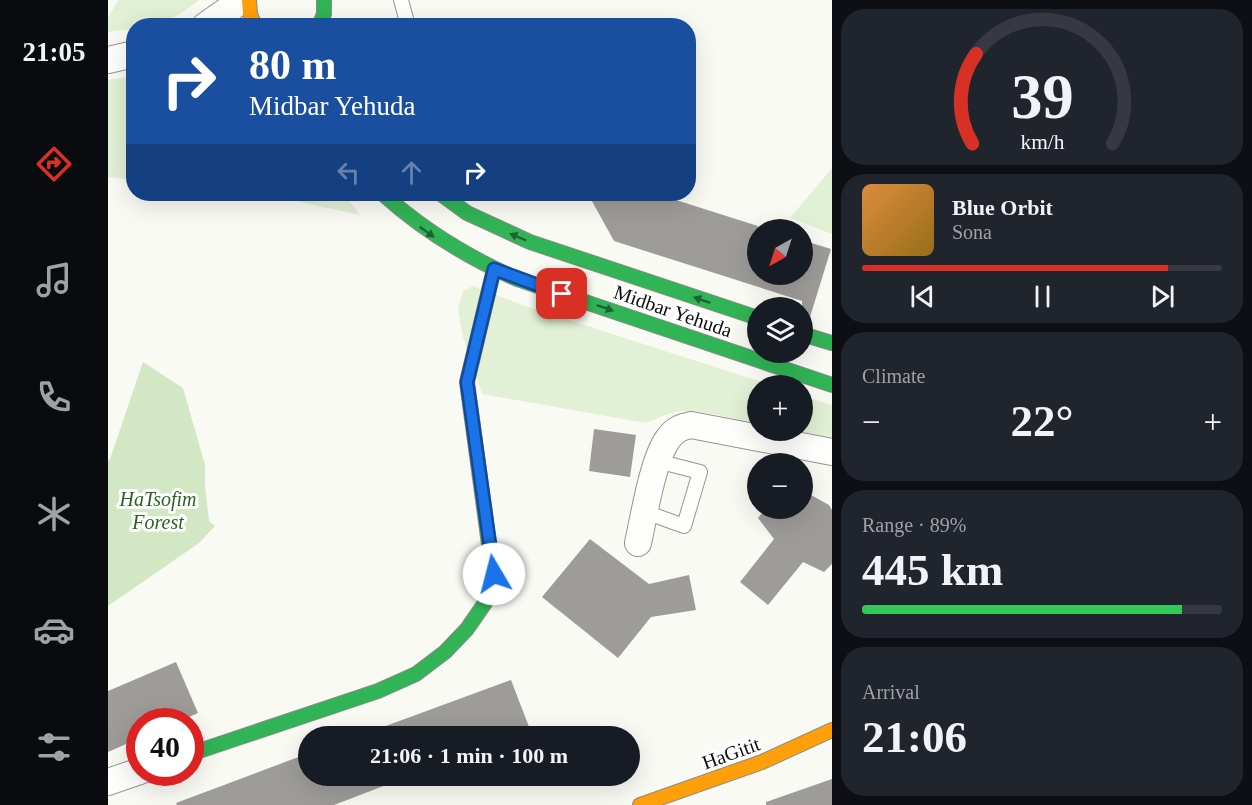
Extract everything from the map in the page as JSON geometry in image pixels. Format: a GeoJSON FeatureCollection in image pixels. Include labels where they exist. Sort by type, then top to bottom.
{"type":"FeatureCollection","features":[{"type":"Feature","properties":{"kind":"street"},"geometry":{"type":"LineString","coordinates":[[216,18],[242,0]]}},
{"type":"Feature","properties":{"kind":"street"},"geometry":{"type":"LineString","coordinates":[[249,0],[252,18]]}},
{"type":"Feature","properties":{"kind":"street"},"geometry":{"type":"LineString","coordinates":[[322,18],[324,0]]}},
{"type":"Feature","properties":{"kind":"street"},"geometry":{"type":"LineString","coordinates":[[108,60],[126,56]]}},
{"type":"Feature","properties":{"kind":"street","name":"Midbar Yehuda"},"geometry":{"type":"LineString","coordinates":[[390,201],[408,218],[446,246],[517,279],[832,385]]}},
{"type":"Feature","properties":{"kind":"street","name":"Midbar Yehuda"},"geometry":{"type":"LineString","coordinates":[[451,201],[467,213],[530,242],[747,314]]}},
{"type":"Feature","properties":{"kind":"street"},"geometry":{"type":"LineString","coordinates":[[204,749],[378,691],[416,674],[445,652],[467,629],[487,600],[494,574],[467,382],[494,269]]}},
{"type":"Feature","properties":{"kind":"street"},"geometry":{"type":"LineString","coordinates":[[813,338],[832,344]]}},
{"type":"Feature","properties":{"kind":"street"},"geometry":{"type":"LineString","coordinates":[[638,543],[660,451],[669,437],[679,428],[691,425],[832,452]]}},
{"type":"Feature","properties":{"kind":"street","name":"HaGitit"},"geometry":{"type":"LineString","coordinates":[[639,805],[797,749],[832,730]]}},
{"type":"Feature","properties":{"kind":"street"},"geometry":{"type":"LineString","coordinates":[[108,782],[126,776]]}},
{"type":"Feature","properties":{"kind":"lane"},"geometry":{"type":"LineString","coordinates":[[401,0],[406,18]]}},
{"type":"Feature","properties":{"kind":"lane"},"geometry":{"type":"LineString","coordinates":[[645,513],[684,526],[700,472],[657,461]]}},
{"type":"Feature","properties":{"kind":"green space"},"geometry":{"type":"Polygon","coordinates":[[[118,0],[199,0],[172,18],[126,18],[126,30],[108,32],[108,18],[118,0]]]}},
{"type":"Feature","properties":{"kind":"green space"},"geometry":{"type":"Polygon","coordinates":[[[126,77],[126,179],[108,177],[108,80],[126,77]]]}},
{"type":"Feature","properties":{"kind":"green space"},"geometry":{"type":"Polygon","coordinates":[[[832,168],[832,234],[813,227],[813,219],[790,218],[832,168]]]}},
{"type":"Feature","properties":{"kind":"green space"},"geometry":{"type":"Polygon","coordinates":[[[295,201],[349,201],[360,215],[295,201]]]}},
{"type":"Feature","properties":{"kind":"green space"},"geometry":{"type":"Polygon","coordinates":[[[473,286],[525,306],[747,377],[747,422],[720,415],[682,411],[646,423],[482,394],[463,337],[458,309],[463,291],[473,286]]]}},
{"type":"Feature","properties":{"kind":"green space","name":"HaTsofim Forest"},"geometry":{"type":"Polygon","coordinates":[[[143,362],[183,388],[205,465],[209,521],[215,526],[199,543],[108,606],[108,461],[143,362]]]}},
{"type":"Feature","properties":{"kind":"green space"},"geometry":{"type":"Polygon","coordinates":[[[813,399],[832,405],[832,441],[813,437],[813,399]]]}},
{"type":"Feature","properties":{"kind":"building"},"geometry":{"type":"Polygon","coordinates":[[[592,201],[679,201],[747,223],[747,283],[614,241],[592,201]]]}},
{"type":"Feature","properties":{"kind":"building"},"geometry":{"type":"Polygon","coordinates":[[[813,243],[831,249],[813,307],[813,297],[789,297],[752,285],[813,285],[813,243]]]}},
{"type":"Feature","properties":{"kind":"building"},"geometry":{"type":"Polygon","coordinates":[[[594,429],[636,435],[630,477],[589,471],[594,429]]]}},
{"type":"Feature","properties":{"kind":"building"},"geometry":{"type":"Polygon","coordinates":[[[813,496],[829,505],[832,510],[832,564],[824,572],[803,562],[768,605],[740,582],[774,539],[759,519],[813,519],[813,496]]]}},
{"type":"Feature","properties":{"kind":"building"},"geometry":{"type":"Polygon","coordinates":[[[590,539],[649,584],[689,575],[696,610],[651,617],[618,658],[542,597],[590,539]]]}},
{"type":"Feature","properties":{"kind":"building"},"geometry":{"type":"Polygon","coordinates":[[[176,662],[196,708],[126,708],[126,744],[108,752],[108,691],[176,662]]]}},
{"type":"Feature","properties":{"kind":"building"},"geometry":{"type":"Polygon","coordinates":[[[511,680],[529,726],[386,726],[511,680]]]}},
{"type":"Feature","properties":{"kind":"building"},"geometry":{"type":"Polygon","coordinates":[[[298,757],[298,786],[384,786],[334,805],[177,805],[176,803],[298,757]]]}},
{"type":"Feature","properties":{"kind":"building"},"geometry":{"type":"Polygon","coordinates":[[[832,779],[832,805],[766,805],[766,802],[832,779]]]}},
{"type":"Feature","properties":{"kind":"traffic: fast"},"geometry":{"type":"LineString","coordinates":[[322,18],[324,0]]}},
{"type":"Feature","properties":{"kind":"traffic: fast"},"geometry":{"type":"LineString","coordinates":[[391,201],[414,220],[447,242],[517,279],[832,385]]}},
{"type":"Feature","properties":{"kind":"traffic: fast"},"geometry":{"type":"LineString","coordinates":[[451,201],[467,213],[530,242],[747,314]]}},
{"type":"Feature","properties":{"kind":"traffic: fast"},"geometry":{"type":"LineString","coordinates":[[204,749],[378,691],[416,674],[445,652],[467,629],[487,600],[493,574],[467,382],[494,269]]}},
{"type":"Feature","properties":{"kind":"traffic: fast"},"geometry":{"type":"LineString","coordinates":[[813,337],[832,343]]}},
{"type":"Feature","properties":{"kind":"traffic: slow"},"geometry":{"type":"LineString","coordinates":[[249,0],[252,18]]}},
{"type":"Feature","properties":{"kind":"traffic: slow"},"geometry":{"type":"LineString","coordinates":[[640,805],[762,762],[832,730]]}},
{"type":"Feature","properties":{"kind":"route"},"geometry":{"type":"LineString","coordinates":[[494,574],[467,382],[494,269],[562,294]]}}]}
